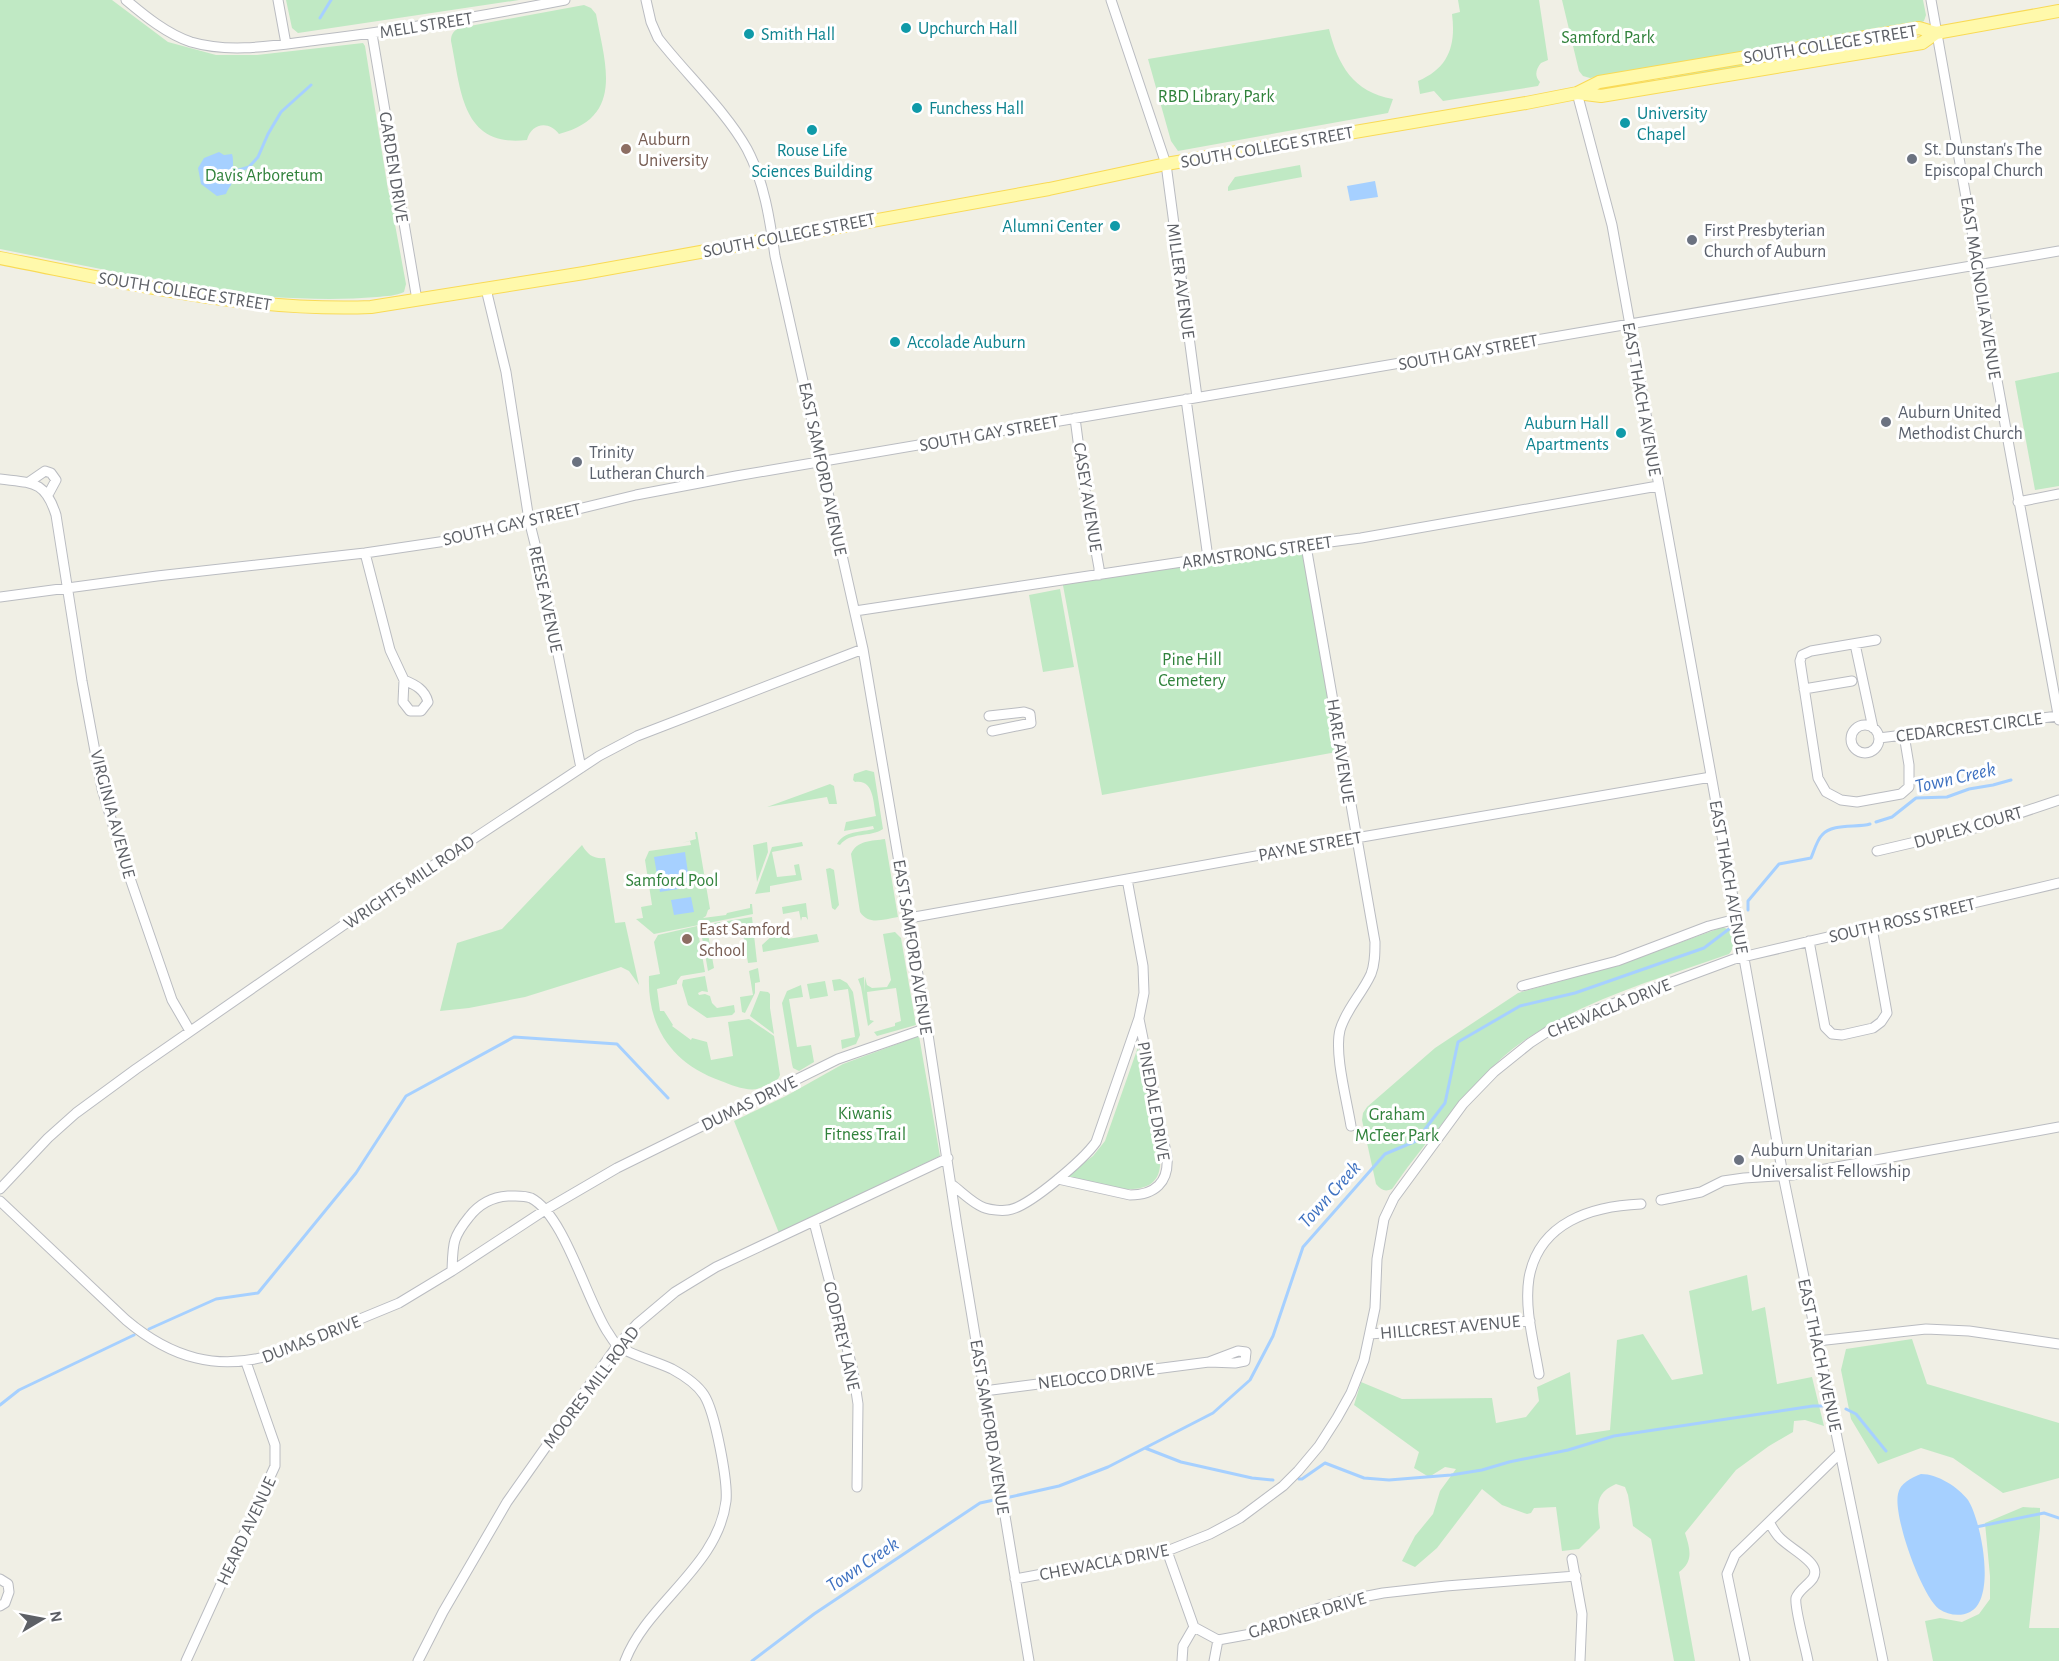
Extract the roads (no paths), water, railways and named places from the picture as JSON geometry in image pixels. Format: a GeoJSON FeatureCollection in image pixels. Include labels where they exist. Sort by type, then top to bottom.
{"type":"FeatureCollection","features":[{"type":"Feature","properties":{"kind":"main road","name":"SOUTH COLLEGE STREET"},"geometry":{"type":"LineString","coordinates":[[0,258],[204,297],[277,306],[371,307],[584,273],[1049,189],[1166,164],[1577,93],[1599,82],[1919,28],[1936,33],[2059,11]]}},
{"type":"Feature","properties":{"kind":"street","name":"MELL STREET"},"geometry":{"type":"LineString","coordinates":[[126,0],[160,26],[191,42],[212,46],[250,48],[444,23],[565,0]]}},
{"type":"Feature","properties":{"kind":"street"},"geometry":{"type":"LineString","coordinates":[[278,0],[286,44]]}},
{"type":"Feature","properties":{"kind":"street","name":"EAST SAMFORD AVENUE"},"geometry":{"type":"LineString","coordinates":[[646,0],[651,22],[658,38],[731,125],[747,150],[758,178],[772,238],[863,649],[909,918],[1029,1661]]}},
{"type":"Feature","properties":{"kind":"street","name":"MILLER AVENUE"},"geometry":{"type":"LineString","coordinates":[[1111,0],[1166,164],[1197,397]]}},
{"type":"Feature","properties":{"kind":"street","name":"EAST MAGNOLIA AVENUE"},"geometry":{"type":"LineString","coordinates":[[1931,0],[1978,265],[1991,357],[2059,718]]}},
{"type":"Feature","properties":{"kind":"street","name":"GARDEN DRIVE"},"geometry":{"type":"LineString","coordinates":[[372,33],[417,300]]}},
{"type":"Feature","properties":{"kind":"street","name":"EAST THACH AVENUE"},"geometry":{"type":"LineString","coordinates":[[1577,93],[1612,225],[1783,1175],[1883,1661]]}},
{"type":"Feature","properties":{"kind":"street","name":"SOUTH GAY STREET"},"geometry":{"type":"LineString","coordinates":[[0,597],[365,553],[446,541],[636,495],[2059,251]]}},
{"type":"Feature","properties":{"kind":"street","name":"REESE AVENUE"},"geometry":{"type":"LineString","coordinates":[[486,288],[506,372],[529,520],[581,768]]}},
{"type":"Feature","properties":{"kind":"street"},"geometry":{"type":"LineString","coordinates":[[1186,399],[1208,558]]}},
{"type":"Feature","properties":{"kind":"street","name":"CASEY AVENUE"},"geometry":{"type":"LineString","coordinates":[[1075,418],[1099,575]]}},
{"type":"Feature","properties":{"kind":"street","name":"VIRGINIA AVENUE"},"geometry":{"type":"LineString","coordinates":[[29,482],[45,471],[51,473],[56,480],[49,494],[56,514],[66,588],[102,789],[172,1000],[190,1031]]}},
{"type":"Feature","properties":{"kind":"street"},"geometry":{"type":"LineString","coordinates":[[0,479],[29,482],[49,494]]}},
{"type":"Feature","properties":{"kind":"street","name":"ARMSTRONG STREET"},"geometry":{"type":"LineString","coordinates":[[855,611],[1208,558],[1306,546],[1658,486]]}},
{"type":"Feature","properties":{"kind":"street"},"geometry":{"type":"LineString","coordinates":[[2018,502],[2059,494]]}},
{"type":"Feature","properties":{"kind":"street","name":"HARE AVENUE"},"geometry":{"type":"LineString","coordinates":[[1306,546],[1375,942],[1371,974],[1348,1011],[1340,1030],[1339,1051],[1351,1126]]}},
{"type":"Feature","properties":{"kind":"street"},"geometry":{"type":"LineString","coordinates":[[365,553],[390,650],[404,680]]}},
{"type":"Feature","properties":{"kind":"street"},"geometry":{"type":"LineString","coordinates":[[1876,640],[1811,651],[1802,655],[1800,661],[1818,778],[1826,792],[1841,800],[1857,801],[1901,794],[1909,787],[1909,765],[1904,735]]}},
{"type":"Feature","properties":{"kind":"street"},"geometry":{"type":"LineString","coordinates":[[1855,644],[1873,728]]}},
{"type":"Feature","properties":{"kind":"street","name":"WRIGHTS MILL ROAD"},"geometry":{"type":"LineString","coordinates":[[0,1189],[48,1138],[76,1113],[358,915],[581,768],[637,736],[863,649]]}},
{"type":"Feature","properties":{"kind":"street"},"geometry":{"type":"LineString","coordinates":[[1804,689],[1852,681]]}},
{"type":"Feature","properties":{"kind":"street"},"geometry":{"type":"LineString","coordinates":[[989,716],[1024,712],[1030,714],[1032,718],[1031,723],[992,731]]}},
{"type":"Feature","properties":{"kind":"street","name":"CEDARCREST CIRCLE"},"geometry":{"type":"LineString","coordinates":[[1879,738],[2059,718]]}},
{"type":"Feature","properties":{"kind":"street","name":"CEDARCREST CIRCLE"},"geometry":{"type":"LineString","coordinates":[[1866,725],[1873,728],[1879,738],[1877,746],[1866,753],[1858,751],[1852,744],[1852,735],[1857,728],[1866,725]]}},
{"type":"Feature","properties":{"kind":"street","name":"PAYNE STREET"},"geometry":{"type":"LineString","coordinates":[[909,918],[1712,777]]}},
{"type":"Feature","properties":{"kind":"street","name":"DUPLEX COURT"},"geometry":{"type":"LineString","coordinates":[[1877,851],[1975,828],[2059,800]]}},
{"type":"Feature","properties":{"kind":"street","name":"PINEDALE DRIVE"},"geometry":{"type":"LineString","coordinates":[[951,1184],[983,1208],[1009,1210],[1030,1200],[1058,1179],[1089,1152],[1096,1142],[1139,1018],[1144,993],[1143,966],[1127,879]]}},
{"type":"Feature","properties":{"kind":"street","name":"SOUTH ROSS STREET"},"geometry":{"type":"LineString","coordinates":[[1744,956],[2059,883]]}},
{"type":"Feature","properties":{"kind":"street"},"geometry":{"type":"LineString","coordinates":[[1522,986],[1608,964],[1709,926],[1736,919]]}},
{"type":"Feature","properties":{"kind":"street"},"geometry":{"type":"LineString","coordinates":[[1809,941],[1825,1027],[1832,1034],[1842,1035],[1873,1028],[1887,1013],[1872,928]]}},
{"type":"Feature","properties":{"kind":"street","name":"CHEWACLA DRIVE"},"geometry":{"type":"LineString","coordinates":[[1015,1579],[1167,1551],[1210,1534],[1240,1518],[1283,1486],[1319,1446],[1351,1393],[1364,1360],[1375,1308],[1377,1259],[1384,1219],[1394,1198],[1463,1104],[1494,1072],[1552,1028],[1591,1011],[1744,956]]}},
{"type":"Feature","properties":{"kind":"street","name":"PINEDALE DRIVE"},"geometry":{"type":"LineString","coordinates":[[1058,1179],[1130,1195],[1141,1195],[1159,1185],[1165,1177],[1168,1167],[1167,1157],[1139,1018]]}},
{"type":"Feature","properties":{"kind":"street","name":"DUMAS DRIVE"},"geometry":{"type":"LineString","coordinates":[[0,1201],[129,1322],[159,1345],[189,1357],[210,1362],[246,1362],[275,1354],[399,1302],[452,1271],[545,1210],[617,1168],[838,1059],[927,1028]]}},
{"type":"Feature","properties":{"kind":"street"},"geometry":{"type":"LineString","coordinates":[[1661,1200],[1701,1192],[1723,1181],[1783,1175],[2059,1127]]}},
{"type":"Feature","properties":{"kind":"street","name":"MOORES MILL ROAD"},"geometry":{"type":"LineString","coordinates":[[418,1661],[443,1612],[507,1502],[617,1346],[637,1324],[675,1292],[716,1267],[948,1158]]}},
{"type":"Feature","properties":{"kind":"street"},"geometry":{"type":"LineString","coordinates":[[452,1271],[454,1238],[473,1211],[491,1199],[521,1196],[531,1198],[545,1210],[560,1232],[600,1319],[617,1346],[670,1368],[698,1388],[705,1396],[712,1416],[725,1479],[726,1499],[719,1529],[706,1552],[638,1636],[625,1661]]}},
{"type":"Feature","properties":{"kind":"street"},"geometry":{"type":"LineString","coordinates":[[1539,1374],[1530,1321],[1529,1278],[1536,1257],[1548,1239],[1563,1224],[1582,1213],[1617,1205],[1641,1204]]}},
{"type":"Feature","properties":{"kind":"street","name":"GODFREY LANE"},"geometry":{"type":"LineString","coordinates":[[814,1222],[853,1371],[858,1427],[857,1487]]}},
{"type":"Feature","properties":{"kind":"street","name":"HILLCREST AVENUE"},"geometry":{"type":"LineString","coordinates":[[1370,1334],[1530,1321]]}},
{"type":"Feature","properties":{"kind":"street"},"geometry":{"type":"LineString","coordinates":[[1817,1341],[1926,1329],[1969,1331],[2059,1344]]}},
{"type":"Feature","properties":{"kind":"street","name":"HEARD AVENUE"},"geometry":{"type":"LineString","coordinates":[[186,1661],[267,1488],[275,1466],[275,1445],[246,1362]]}},
{"type":"Feature","properties":{"kind":"street","name":"NELOCCO DRIVE"},"geometry":{"type":"LineString","coordinates":[[984,1391],[1209,1362]]}},
{"type":"Feature","properties":{"kind":"street"},"geometry":{"type":"LineString","coordinates":[[1745,1661],[1727,1574],[1735,1555],[1840,1453]]}},
{"type":"Feature","properties":{"kind":"street"},"geometry":{"type":"LineString","coordinates":[[1769,1522],[1779,1538],[1809,1561],[1813,1567],[1815,1575],[1800,1589],[1796,1599],[1808,1661]]}},
{"type":"Feature","properties":{"kind":"street"},"geometry":{"type":"LineString","coordinates":[[1167,1551],[1194,1627],[1218,1640],[1214,1661]]}},
{"type":"Feature","properties":{"kind":"street"},"geometry":{"type":"LineString","coordinates":[[1572,1559],[1582,1614],[1580,1661]]}},
{"type":"Feature","properties":{"kind":"street","name":"GARDNER DRIVE"},"geometry":{"type":"LineString","coordinates":[[1218,1640],[1251,1634],[1300,1614],[1341,1601],[1383,1593],[1576,1576]]}},
{"type":"Feature","properties":{"kind":"street"},"geometry":{"type":"LineString","coordinates":[[0,1579],[8,1584],[9,1592],[5,1603],[0,1605]]}},
{"type":"Feature","properties":{"kind":"street"},"geometry":{"type":"LineString","coordinates":[[1182,1661],[1183,1646],[1194,1627]]}},
{"type":"Feature","properties":{"kind":"water"},"geometry":{"type":"Polygon","coordinates":[[[219,152],[224,155],[232,154],[233,169],[231,185],[226,194],[217,196],[201,184],[198,168],[204,158],[219,152]]]}},
{"type":"Feature","properties":{"kind":"water"},"geometry":{"type":"Polygon","coordinates":[[[1375,181],[1378,197],[1350,201],[1347,186],[1375,181]]]}},
{"type":"Feature","properties":{"kind":"water"},"geometry":{"type":"Polygon","coordinates":[[[685,852],[690,887],[660,892],[654,857],[685,852]]]}},
{"type":"Feature","properties":{"kind":"water"},"geometry":{"type":"Polygon","coordinates":[[[691,897],[694,912],[674,915],[671,900],[691,897]]]}},
{"type":"Feature","properties":{"kind":"water"},"geometry":{"type":"Polygon","coordinates":[[[1921,1474],[1941,1479],[1959,1490],[1968,1500],[1978,1524],[1984,1559],[1983,1592],[1978,1604],[1966,1614],[1954,1615],[1939,1609],[1924,1588],[1910,1555],[1900,1519],[1898,1494],[1904,1484],[1921,1474]]]}},
{"type":"Feature","properties":{"kind":"waterway"},"geometry":{"type":"LineString","coordinates":[[320,18],[331,0]]}},
{"type":"Feature","properties":{"kind":"waterway"},"geometry":{"type":"LineString","coordinates":[[232,172],[249,167],[258,157],[281,112],[311,85]]}},
{"type":"Feature","properties":{"kind":"waterway","name":"Town Creek"},"geometry":{"type":"LineString","coordinates":[[1876,822],[1892,817],[1916,798],[1947,797],[1969,789],[2011,780]]}},
{"type":"Feature","properties":{"kind":"waterway","name":"Town Creek"},"geometry":{"type":"LineString","coordinates":[[1748,910],[1748,901],[1779,864],[1811,858],[1820,837],[1826,831],[1838,827],[1870,824]]}},
{"type":"Feature","properties":{"kind":"waterway","name":"Town Creek"},"geometry":{"type":"LineString","coordinates":[[1010,1497],[1059,1486],[1108,1467],[1213,1413],[1250,1380],[1273,1336],[1303,1247],[1385,1154],[1416,1141],[1445,1103],[1458,1042],[1520,1006],[1575,993],[1704,948],[1729,929]]}},
{"type":"Feature","properties":{"kind":"waterway"},"geometry":{"type":"LineString","coordinates":[[149,1329],[216,1299],[258,1293],[356,1173],[406,1096],[514,1037],[617,1044],[668,1098]]}},
{"type":"Feature","properties":{"kind":"waterway"},"geometry":{"type":"LineString","coordinates":[[0,1405],[19,1390],[134,1335]]}},
{"type":"Feature","properties":{"kind":"waterway"},"geometry":{"type":"LineString","coordinates":[[1299,1479],[1325,1463],[1364,1478],[1389,1480],[1451,1475],[1568,1450],[1614,1436],[1822,1406]]}},
{"type":"Feature","properties":{"kind":"waterway"},"geometry":{"type":"LineString","coordinates":[[1846,1409],[1856,1414],[1886,1451]]}},
{"type":"Feature","properties":{"kind":"waterway"},"geometry":{"type":"LineString","coordinates":[[1145,1448],[1181,1462],[1252,1478],[1273,1480]]}},
{"type":"Feature","properties":{"kind":"waterway","name":"Town Creek"},"geometry":{"type":"LineString","coordinates":[[752,1661],[814,1614],[980,1503],[994,1500]]}},
{"type":"Feature","properties":{"kind":"waterway"},"geometry":{"type":"LineString","coordinates":[[1976,1527],[2044,1513],[2059,1518]]}},
{"type":"Feature","properties":{"kind":"place","name":"Upchurch Hall"},"geometry":{"type":"Point","coordinates":[906,28]}},
{"type":"Feature","properties":{"kind":"place","name":"Smith Hall"},"geometry":{"type":"Point","coordinates":[749,34]}},
{"type":"Feature","properties":{"kind":"place","name":"Funchess Hall"},"geometry":{"type":"Point","coordinates":[917,108]}},
{"type":"Feature","properties":{"kind":"place","name":"University Chapel"},"geometry":{"type":"Point","coordinates":[1625,123]}},
{"type":"Feature","properties":{"kind":"place","name":"Rouse Life Sciences Building"},"geometry":{"type":"Point","coordinates":[812,130]}},
{"type":"Feature","properties":{"kind":"place","name":"Auburn University"},"geometry":{"type":"Point","coordinates":[626,149]}},
{"type":"Feature","properties":{"kind":"place","name":"St. Dunstan's The Episcopal Church"},"geometry":{"type":"Point","coordinates":[1912,159]}},
{"type":"Feature","properties":{"kind":"place","name":"Alumni Center"},"geometry":{"type":"Point","coordinates":[1115,226]}},
{"type":"Feature","properties":{"kind":"place","name":"First Presbyterian Church of Auburn"},"geometry":{"type":"Point","coordinates":[1692,240]}},
{"type":"Feature","properties":{"kind":"place","name":"Accolade Auburn"},"geometry":{"type":"Point","coordinates":[895,342]}},
{"type":"Feature","properties":{"kind":"place","name":"Auburn United Methodist Church"},"geometry":{"type":"Point","coordinates":[1886,422]}},
{"type":"Feature","properties":{"kind":"place","name":"Auburn Hall Apartments"},"geometry":{"type":"Point","coordinates":[1621,433]}},
{"type":"Feature","properties":{"kind":"place","name":"Trinity Lutheran Church"},"geometry":{"type":"Point","coordinates":[577,462]}},
{"type":"Feature","properties":{"kind":"place","name":"East Samford School"},"geometry":{"type":"Point","coordinates":[687,939]}},
{"type":"Feature","properties":{"kind":"place","name":"Auburn Unitarian Universalist Fellowship"},"geometry":{"type":"Point","coordinates":[1739,1160]}},
{"type":"Feature","properties":{"kind":"park label","name":"Samford Park"},"geometry":{"type":"Point","coordinates":[1608,37]}},
{"type":"Feature","properties":{"kind":"park label","name":"RBD Library Park"},"geometry":{"type":"Point","coordinates":[1216,96]}},
{"type":"Feature","properties":{"kind":"park label","name":"Davis Arboretum"},"geometry":{"type":"Point","coordinates":[264,175]}},
{"type":"Feature","properties":{"kind":"park label","name":"Pine Hill Cemetery"},"geometry":{"type":"Point","coordinates":[1192,669]}},
{"type":"Feature","properties":{"kind":"park label","name":"Samford Pool"},"geometry":{"type":"Point","coordinates":[672,880]}},
{"type":"Feature","properties":{"kind":"park label","name":"Kiwanis Fitness Trail"},"geometry":{"type":"Point","coordinates":[865,1123]}},
{"type":"Feature","properties":{"kind":"park label","name":"Graham McTeer Park"},"geometry":{"type":"Point","coordinates":[1397,1124]}}]}
